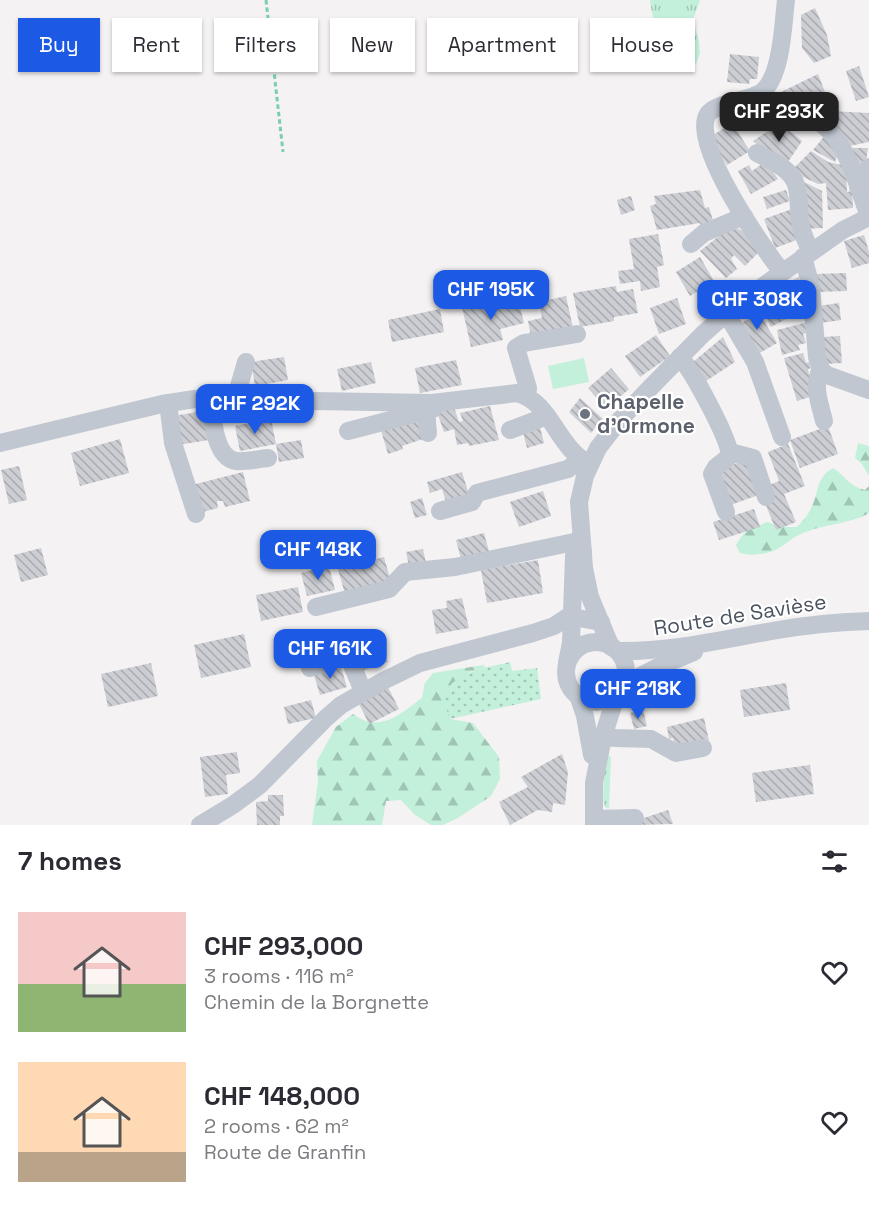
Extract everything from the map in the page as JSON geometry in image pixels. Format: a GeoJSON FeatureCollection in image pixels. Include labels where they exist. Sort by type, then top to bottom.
{"type":"FeatureCollection","features":[{"type":"Feature","properties":{"kind":"street"},"geometry":{"type":"LineString","coordinates":[[782,272],[732,199],[706,141],[704,124],[708,114],[714,109],[756,95],[770,84],[776,69],[786,0]]}},
{"type":"Feature","properties":{"kind":"street"},"geometry":{"type":"LineString","coordinates":[[440,511],[472,502],[477,493],[568,469],[586,462],[613,428],[680,357],[726,313],[807,254],[843,230],[869,217],[843,148],[826,128],[811,119],[769,107],[756,95]]}},
{"type":"Feature","properties":{"kind":"street"},"geometry":{"type":"LineString","coordinates":[[757,153],[775,162],[797,184],[800,224],[807,254],[820,369],[817,388],[824,420]]}},
{"type":"Feature","properties":{"kind":"street"},"geometry":{"type":"LineString","coordinates":[[858,187],[862,184],[869,167]]}},
{"type":"Feature","properties":{"kind":"street"},"geometry":{"type":"LineString","coordinates":[[691,244],[704,233],[744,216]]}},
{"type":"Feature","properties":{"kind":"street"},"geometry":{"type":"LineString","coordinates":[[726,313],[755,362],[782,437]]}},
{"type":"Feature","properties":{"kind":"street"},"geometry":{"type":"LineString","coordinates":[[527,396],[528,388],[516,348],[524,343],[577,334]]}},
{"type":"Feature","properties":{"kind":"street"},"geometry":{"type":"LineString","coordinates":[[680,357],[702,393],[730,452],[730,456],[712,474],[726,512]]}},
{"type":"Feature","properties":{"kind":"street"},"geometry":{"type":"LineString","coordinates":[[235,400],[246,362]]}},
{"type":"Feature","properties":{"kind":"street"},"geometry":{"type":"LineString","coordinates":[[820,369],[827,375],[869,390]]}},
{"type":"Feature","properties":{"kind":"street"},"geometry":{"type":"LineString","coordinates":[[348,431],[432,407],[510,393],[527,396],[536,403],[568,446],[586,462]]}},
{"type":"Feature","properties":{"kind":"street"},"geometry":{"type":"LineString","coordinates":[[0,443],[168,403],[211,399],[432,407]]}},
{"type":"Feature","properties":{"kind":"street"},"geometry":{"type":"LineString","coordinates":[[211,399],[217,441],[225,455],[237,461],[268,458]]}},
{"type":"Feature","properties":{"kind":"street"},"geometry":{"type":"LineString","coordinates":[[168,403],[173,443],[196,514]]}},
{"type":"Feature","properties":{"kind":"street"},"geometry":{"type":"LineString","coordinates":[[428,434],[432,407]]}},
{"type":"Feature","properties":{"kind":"street"},"geometry":{"type":"LineString","coordinates":[[510,430],[547,416]]}},
{"type":"Feature","properties":{"kind":"street"},"geometry":{"type":"LineString","coordinates":[[730,452],[753,458],[766,497]]}},
{"type":"Feature","properties":{"kind":"street"},"geometry":{"type":"LineString","coordinates":[[586,462],[579,502],[579,546],[566,626],[565,672],[572,691],[579,698],[589,702],[609,699],[620,689],[658,667],[721,641]]}},
{"type":"Feature","properties":{"kind":"street"},"geometry":{"type":"LineString","coordinates":[[316,607],[389,589],[405,572],[455,567],[579,546]]}},
{"type":"Feature","properties":{"kind":"street"},"geometry":{"type":"LineString","coordinates":[[579,546],[590,597],[600,622],[625,667],[620,689],[597,742],[594,822],[635,818]]}},
{"type":"Feature","properties":{"kind":"street","name":"Route de Savièse"},"geometry":{"type":"LineString","coordinates":[[614,649],[651,652],[800,626],[869,621]]}},
{"type":"Feature","properties":{"kind":"street"},"geometry":{"type":"LineString","coordinates":[[200,825],[227,810],[260,785],[326,718],[363,691],[420,663],[566,626],[600,622]]}},
{"type":"Feature","properties":{"kind":"street"},"geometry":{"type":"LineString","coordinates":[[567,662],[574,651],[585,644],[598,642],[614,649]]}},
{"type":"Feature","properties":{"kind":"street"},"geometry":{"type":"LineString","coordinates":[[310,668],[348,656],[363,691]]}},
{"type":"Feature","properties":{"kind":"street"},"geometry":{"type":"LineString","coordinates":[[579,698],[597,742]]}},
{"type":"Feature","properties":{"kind":"street"},"geometry":{"type":"LineString","coordinates":[[597,742],[651,740],[676,753],[703,748]]}},
{"type":"Feature","properties":{"kind":"path"},"geometry":{"type":"LineString","coordinates":[[266,0],[283,152]]}},
{"type":"Feature","properties":{"kind":"green space"},"geometry":{"type":"Polygon","coordinates":[[[650,0],[700,0],[694,18],[654,18],[650,0]]]}},
{"type":"Feature","properties":{"kind":"green space"},"geometry":{"type":"Polygon","coordinates":[[[695,27],[700,53],[695,64],[695,27]]]}},
{"type":"Feature","properties":{"kind":"green space"},"geometry":{"type":"Polygon","coordinates":[[[584,358],[589,382],[553,389],[548,366],[584,358]]]}},
{"type":"Feature","properties":{"kind":"green space"},"geometry":{"type":"Polygon","coordinates":[[[858,443],[869,446],[869,476],[862,464],[855,458],[858,443]]]}},
{"type":"Feature","properties":{"kind":"green space"},"geometry":{"type":"Polygon","coordinates":[[[833,468],[854,486],[865,490],[869,486],[869,513],[854,520],[809,531],[769,552],[752,555],[740,553],[736,545],[746,532],[753,528],[768,522],[780,527],[797,527],[810,511],[821,479],[833,468]]]}},
{"type":"Feature","properties":{"kind":"green space"},"geometry":{"type":"Polygon","coordinates":[[[510,662],[512,671],[537,668],[541,699],[450,719],[445,705],[445,696],[454,681],[472,672],[510,662]]]}},
{"type":"Feature","properties":{"kind":"green space"},"geometry":{"type":"Polygon","coordinates":[[[484,665],[485,668],[469,672],[450,719],[473,723],[499,757],[500,779],[491,796],[443,825],[431,825],[415,815],[401,800],[386,801],[382,825],[312,825],[318,782],[317,761],[336,727],[353,714],[372,722],[389,720],[422,698],[425,683],[433,673],[484,665]]]}},
{"type":"Feature","properties":{"kind":"green space"},"geometry":{"type":"Polygon","coordinates":[[[608,754],[611,758],[609,809],[605,807],[603,799],[605,759],[608,754]]]}},
{"type":"Feature","properties":{"kind":"building"},"geometry":{"type":"Polygon","coordinates":[[[815,8],[827,35],[831,56],[814,63],[802,48],[801,15],[815,8]]]}},
{"type":"Feature","properties":{"kind":"building"},"geometry":{"type":"Polygon","coordinates":[[[730,54],[759,57],[757,79],[750,79],[749,84],[727,82],[730,54]]]}},
{"type":"Feature","properties":{"kind":"building"},"geometry":{"type":"Polygon","coordinates":[[[859,66],[869,97],[856,101],[846,71],[859,66]]]}},
{"type":"Feature","properties":{"kind":"building"},"geometry":{"type":"Polygon","coordinates":[[[818,74],[827,97],[811,110],[786,101],[781,92],[818,74]]]}},
{"type":"Feature","properties":{"kind":"building"},"geometry":{"type":"Polygon","coordinates":[[[829,111],[869,113],[869,142],[844,147],[830,126],[829,111]]]}},
{"type":"Feature","properties":{"kind":"building"},"geometry":{"type":"Polygon","coordinates":[[[732,123],[750,151],[727,165],[710,137],[732,123]]]}},
{"type":"Feature","properties":{"kind":"building"},"geometry":{"type":"Polygon","coordinates":[[[780,123],[802,141],[786,165],[753,141],[780,123]]]}},
{"type":"Feature","properties":{"kind":"building"},"geometry":{"type":"Polygon","coordinates":[[[826,134],[840,148],[835,162],[813,150],[826,134]]]}},
{"type":"Feature","properties":{"kind":"building"},"geometry":{"type":"Polygon","coordinates":[[[849,148],[868,148],[865,167],[851,166],[849,148]]]}},
{"type":"Feature","properties":{"kind":"building"},"geometry":{"type":"Polygon","coordinates":[[[811,151],[828,162],[846,166],[847,192],[852,191],[853,208],[828,210],[826,183],[818,184],[791,171],[811,151]]]}},
{"type":"Feature","properties":{"kind":"building"},"geometry":{"type":"Polygon","coordinates":[[[766,161],[778,179],[751,194],[738,171],[749,165],[752,171],[766,161]]]}},
{"type":"Feature","properties":{"kind":"building"},"geometry":{"type":"Polygon","coordinates":[[[800,180],[822,191],[823,228],[802,229],[800,180]]]}},
{"type":"Feature","properties":{"kind":"building"},"geometry":{"type":"Polygon","coordinates":[[[700,190],[705,208],[709,207],[714,224],[701,229],[700,223],[657,230],[650,206],[656,204],[654,196],[700,190]]]}},
{"type":"Feature","properties":{"kind":"building"},"geometry":{"type":"Polygon","coordinates":[[[786,190],[790,201],[767,209],[763,197],[786,190]]]}},
{"type":"Feature","properties":{"kind":"building"},"geometry":{"type":"Polygon","coordinates":[[[631,196],[635,210],[621,215],[617,200],[631,196]]]}},
{"type":"Feature","properties":{"kind":"building"},"geometry":{"type":"Polygon","coordinates":[[[792,209],[802,238],[775,248],[764,219],[792,209]]]}},
{"type":"Feature","properties":{"kind":"building"},"geometry":{"type":"Polygon","coordinates":[[[728,229],[739,229],[749,235],[761,250],[745,266],[734,255],[731,259],[737,269],[726,278],[700,251],[728,229]]]}},
{"type":"Feature","properties":{"kind":"building"},"geometry":{"type":"Polygon","coordinates":[[[658,234],[664,265],[657,267],[660,287],[641,291],[640,281],[620,284],[618,271],[634,269],[629,239],[658,234]]]}},
{"type":"Feature","properties":{"kind":"building"},"geometry":{"type":"Polygon","coordinates":[[[864,235],[869,252],[869,263],[852,268],[844,241],[864,235]]]}},
{"type":"Feature","properties":{"kind":"building"},"geometry":{"type":"Polygon","coordinates":[[[700,257],[714,281],[690,296],[676,272],[700,257]]]}},
{"type":"Feature","properties":{"kind":"building"},"geometry":{"type":"Polygon","coordinates":[[[846,273],[847,291],[817,292],[816,274],[846,273]]]}},
{"type":"Feature","properties":{"kind":"building"},"geometry":{"type":"Polygon","coordinates":[[[799,277],[805,309],[771,327],[757,299],[799,277]]]}},
{"type":"Feature","properties":{"kind":"building"},"geometry":{"type":"Polygon","coordinates":[[[616,286],[617,292],[633,289],[638,313],[614,317],[614,321],[580,327],[573,293],[616,286]]]}},
{"type":"Feature","properties":{"kind":"building"},"geometry":{"type":"Polygon","coordinates":[[[566,296],[573,328],[531,337],[528,321],[542,318],[539,302],[566,296]]]}},
{"type":"Feature","properties":{"kind":"building"},"geometry":{"type":"Polygon","coordinates":[[[677,298],[686,324],[659,334],[650,308],[677,298]]]}},
{"type":"Feature","properties":{"kind":"building"},"geometry":{"type":"Polygon","coordinates":[[[518,299],[524,323],[500,329],[503,340],[471,347],[462,307],[491,300],[492,305],[518,299]]]}},
{"type":"Feature","properties":{"kind":"building"},"geometry":{"type":"Polygon","coordinates":[[[839,303],[841,320],[821,323],[818,306],[839,303]]]}},
{"type":"Feature","properties":{"kind":"building"},"geometry":{"type":"Polygon","coordinates":[[[754,304],[777,343],[758,354],[738,325],[750,318],[745,309],[754,304]]]}},
{"type":"Feature","properties":{"kind":"building"},"geometry":{"type":"Polygon","coordinates":[[[440,309],[444,332],[392,342],[388,320],[440,309]]]}},
{"type":"Feature","properties":{"kind":"building"},"geometry":{"type":"Polygon","coordinates":[[[808,322],[809,332],[803,334],[806,343],[798,345],[800,350],[782,355],[777,330],[808,322]]]}},
{"type":"Feature","properties":{"kind":"building"},"geometry":{"type":"Polygon","coordinates":[[[656,335],[670,356],[640,377],[625,356],[656,335]]]}},
{"type":"Feature","properties":{"kind":"building"},"geometry":{"type":"Polygon","coordinates":[[[840,336],[842,363],[825,364],[823,337],[840,336]]]}},
{"type":"Feature","properties":{"kind":"building"},"geometry":{"type":"Polygon","coordinates":[[[723,337],[735,362],[703,383],[693,362],[723,337]]]}},
{"type":"Feature","properties":{"kind":"building"},"geometry":{"type":"Polygon","coordinates":[[[803,353],[806,363],[809,362],[811,368],[808,369],[813,396],[797,401],[784,358],[803,353]]]}},
{"type":"Feature","properties":{"kind":"building"},"geometry":{"type":"Polygon","coordinates":[[[284,357],[288,380],[255,386],[251,362],[284,357]]]}},
{"type":"Feature","properties":{"kind":"building"},"geometry":{"type":"Polygon","coordinates":[[[456,360],[462,385],[420,393],[415,368],[456,360]]]}},
{"type":"Feature","properties":{"kind":"building"},"geometry":{"type":"Polygon","coordinates":[[[371,362],[376,383],[342,391],[337,369],[371,362]]]}},
{"type":"Feature","properties":{"kind":"building"},"geometry":{"type":"Polygon","coordinates":[[[611,368],[629,389],[606,409],[588,388],[611,368]]]}},
{"type":"Feature","properties":{"kind":"building"},"geometry":{"type":"Polygon","coordinates":[[[580,398],[603,419],[591,433],[569,412],[580,398]]]}},
{"type":"Feature","properties":{"kind":"building"},"geometry":{"type":"Polygon","coordinates":[[[490,406],[499,440],[469,446],[468,443],[457,445],[454,429],[444,432],[437,412],[454,407],[459,422],[463,421],[460,413],[490,406]]]}},
{"type":"Feature","properties":{"kind":"building"},"geometry":{"type":"Polygon","coordinates":[[[204,411],[209,440],[178,445],[173,416],[204,411]]]}},
{"type":"Feature","properties":{"kind":"building"},"geometry":{"type":"Polygon","coordinates":[[[416,416],[423,439],[402,446],[403,449],[388,454],[380,427],[416,416]]]}},
{"type":"Feature","properties":{"kind":"building"},"geometry":{"type":"Polygon","coordinates":[[[271,419],[276,444],[240,451],[235,426],[271,419]]]}},
{"type":"Feature","properties":{"kind":"building"},"geometry":{"type":"Polygon","coordinates":[[[828,426],[838,454],[800,468],[790,440],[828,426]]]}},
{"type":"Feature","properties":{"kind":"building"},"geometry":{"type":"Polygon","coordinates":[[[540,427],[544,443],[527,448],[523,432],[540,427]]]}},
{"type":"Feature","properties":{"kind":"building"},"geometry":{"type":"Polygon","coordinates":[[[120,439],[129,473],[80,486],[71,453],[120,439]]]}},
{"type":"Feature","properties":{"kind":"building"},"geometry":{"type":"Polygon","coordinates":[[[301,440],[304,458],[279,462],[276,444],[301,440]]]}},
{"type":"Feature","properties":{"kind":"building"},"geometry":{"type":"Polygon","coordinates":[[[788,444],[805,486],[784,494],[796,522],[776,530],[765,503],[767,486],[779,481],[768,452],[788,444]]]}},
{"type":"Feature","properties":{"kind":"building"},"geometry":{"type":"Polygon","coordinates":[[[749,459],[761,494],[728,506],[715,471],[749,459]]]}},
{"type":"Feature","properties":{"kind":"building"},"geometry":{"type":"Polygon","coordinates":[[[19,466],[27,500],[9,504],[1,470],[19,466]]]}},
{"type":"Feature","properties":{"kind":"building"},"geometry":{"type":"Polygon","coordinates":[[[243,472],[250,501],[225,507],[223,501],[217,501],[218,508],[199,513],[192,485],[243,472]]]}},
{"type":"Feature","properties":{"kind":"building"},"geometry":{"type":"Polygon","coordinates":[[[462,472],[470,498],[447,505],[442,489],[430,493],[427,482],[462,472]]]}},
{"type":"Feature","properties":{"kind":"building"},"geometry":{"type":"Polygon","coordinates":[[[543,491],[551,516],[519,527],[510,502],[543,491]]]}},
{"type":"Feature","properties":{"kind":"building"},"geometry":{"type":"Polygon","coordinates":[[[422,498],[427,515],[415,518],[410,502],[422,498]]]}},
{"type":"Feature","properties":{"kind":"building"},"geometry":{"type":"Polygon","coordinates":[[[754,509],[760,527],[719,540],[713,522],[754,509]]]}},
{"type":"Feature","properties":{"kind":"building"},"geometry":{"type":"Polygon","coordinates":[[[484,533],[490,555],[462,563],[456,540],[484,533]]]}},
{"type":"Feature","properties":{"kind":"building"},"geometry":{"type":"Polygon","coordinates":[[[41,548],[48,575],[21,582],[14,555],[41,548]]]}},
{"type":"Feature","properties":{"kind":"building"},"geometry":{"type":"Polygon","coordinates":[[[423,549],[426,563],[409,566],[406,552],[423,549]]]}},
{"type":"Feature","properties":{"kind":"building"},"geometry":{"type":"Polygon","coordinates":[[[384,557],[391,582],[345,594],[338,569],[384,557]]]}},
{"type":"Feature","properties":{"kind":"building"},"geometry":{"type":"Polygon","coordinates":[[[538,560],[543,593],[487,603],[481,570],[538,560]]]}},
{"type":"Feature","properties":{"kind":"building"},"geometry":{"type":"Polygon","coordinates":[[[329,566],[335,590],[307,596],[301,573],[329,566]]]}},
{"type":"Feature","properties":{"kind":"building"},"geometry":{"type":"Polygon","coordinates":[[[298,587],[303,612],[261,621],[256,595],[298,587]]]}},
{"type":"Feature","properties":{"kind":"building"},"geometry":{"type":"Polygon","coordinates":[[[462,598],[469,628],[436,634],[432,610],[447,608],[446,601],[462,598]]]}},
{"type":"Feature","properties":{"kind":"building"},"geometry":{"type":"Polygon","coordinates":[[[244,634],[251,667],[201,678],[194,645],[244,634]]]}},
{"type":"Feature","properties":{"kind":"building"},"geometry":{"type":"Polygon","coordinates":[[[379,637],[388,662],[359,672],[350,647],[379,637]]]}},
{"type":"Feature","properties":{"kind":"building"},"geometry":{"type":"Polygon","coordinates":[[[151,663],[158,696],[108,707],[101,674],[151,663]]]}},
{"type":"Feature","properties":{"kind":"building"},"geometry":{"type":"Polygon","coordinates":[[[340,664],[347,687],[320,695],[313,672],[340,664]]]}},
{"type":"Feature","properties":{"kind":"building"},"geometry":{"type":"Polygon","coordinates":[[[786,683],[790,710],[744,717],[740,690],[786,683]]]}},
{"type":"Feature","properties":{"kind":"building"},"geometry":{"type":"Polygon","coordinates":[[[388,687],[399,709],[369,724],[358,702],[388,687]]]}},
{"type":"Feature","properties":{"kind":"building"},"geometry":{"type":"Polygon","coordinates":[[[311,700],[316,718],[288,724],[284,707],[311,700]]]}},
{"type":"Feature","properties":{"kind":"building"},"geometry":{"type":"Polygon","coordinates":[[[643,710],[647,726],[634,729],[630,713],[643,710]]]}},
{"type":"Feature","properties":{"kind":"building"},"geometry":{"type":"Polygon","coordinates":[[[704,718],[709,741],[675,749],[673,738],[669,739],[667,727],[704,718]]]}},
{"type":"Feature","properties":{"kind":"building"},"geometry":{"type":"Polygon","coordinates":[[[237,752],[240,773],[226,775],[228,794],[205,797],[200,757],[237,752]]]}},
{"type":"Feature","properties":{"kind":"building"},"geometry":{"type":"Polygon","coordinates":[[[562,754],[568,772],[565,805],[553,803],[552,812],[538,810],[510,825],[499,802],[528,787],[521,777],[562,754]]]}},
{"type":"Feature","properties":{"kind":"building"},"geometry":{"type":"Polygon","coordinates":[[[810,765],[814,794],[756,802],[752,773],[810,765]]]}},
{"type":"Feature","properties":{"kind":"building"},"geometry":{"type":"Polygon","coordinates":[[[268,795],[283,795],[284,816],[280,816],[280,825],[257,825],[256,802],[268,801],[268,795]]]}},
{"type":"Feature","properties":{"kind":"building"},"geometry":{"type":"Polygon","coordinates":[[[668,810],[673,824],[636,825],[635,821],[668,810]]]}},
{"type":"Feature","properties":{"kind":"place","name":"Chapelle d'Ormone"},"geometry":{"type":"Point","coordinates":[585,414]}}]}
